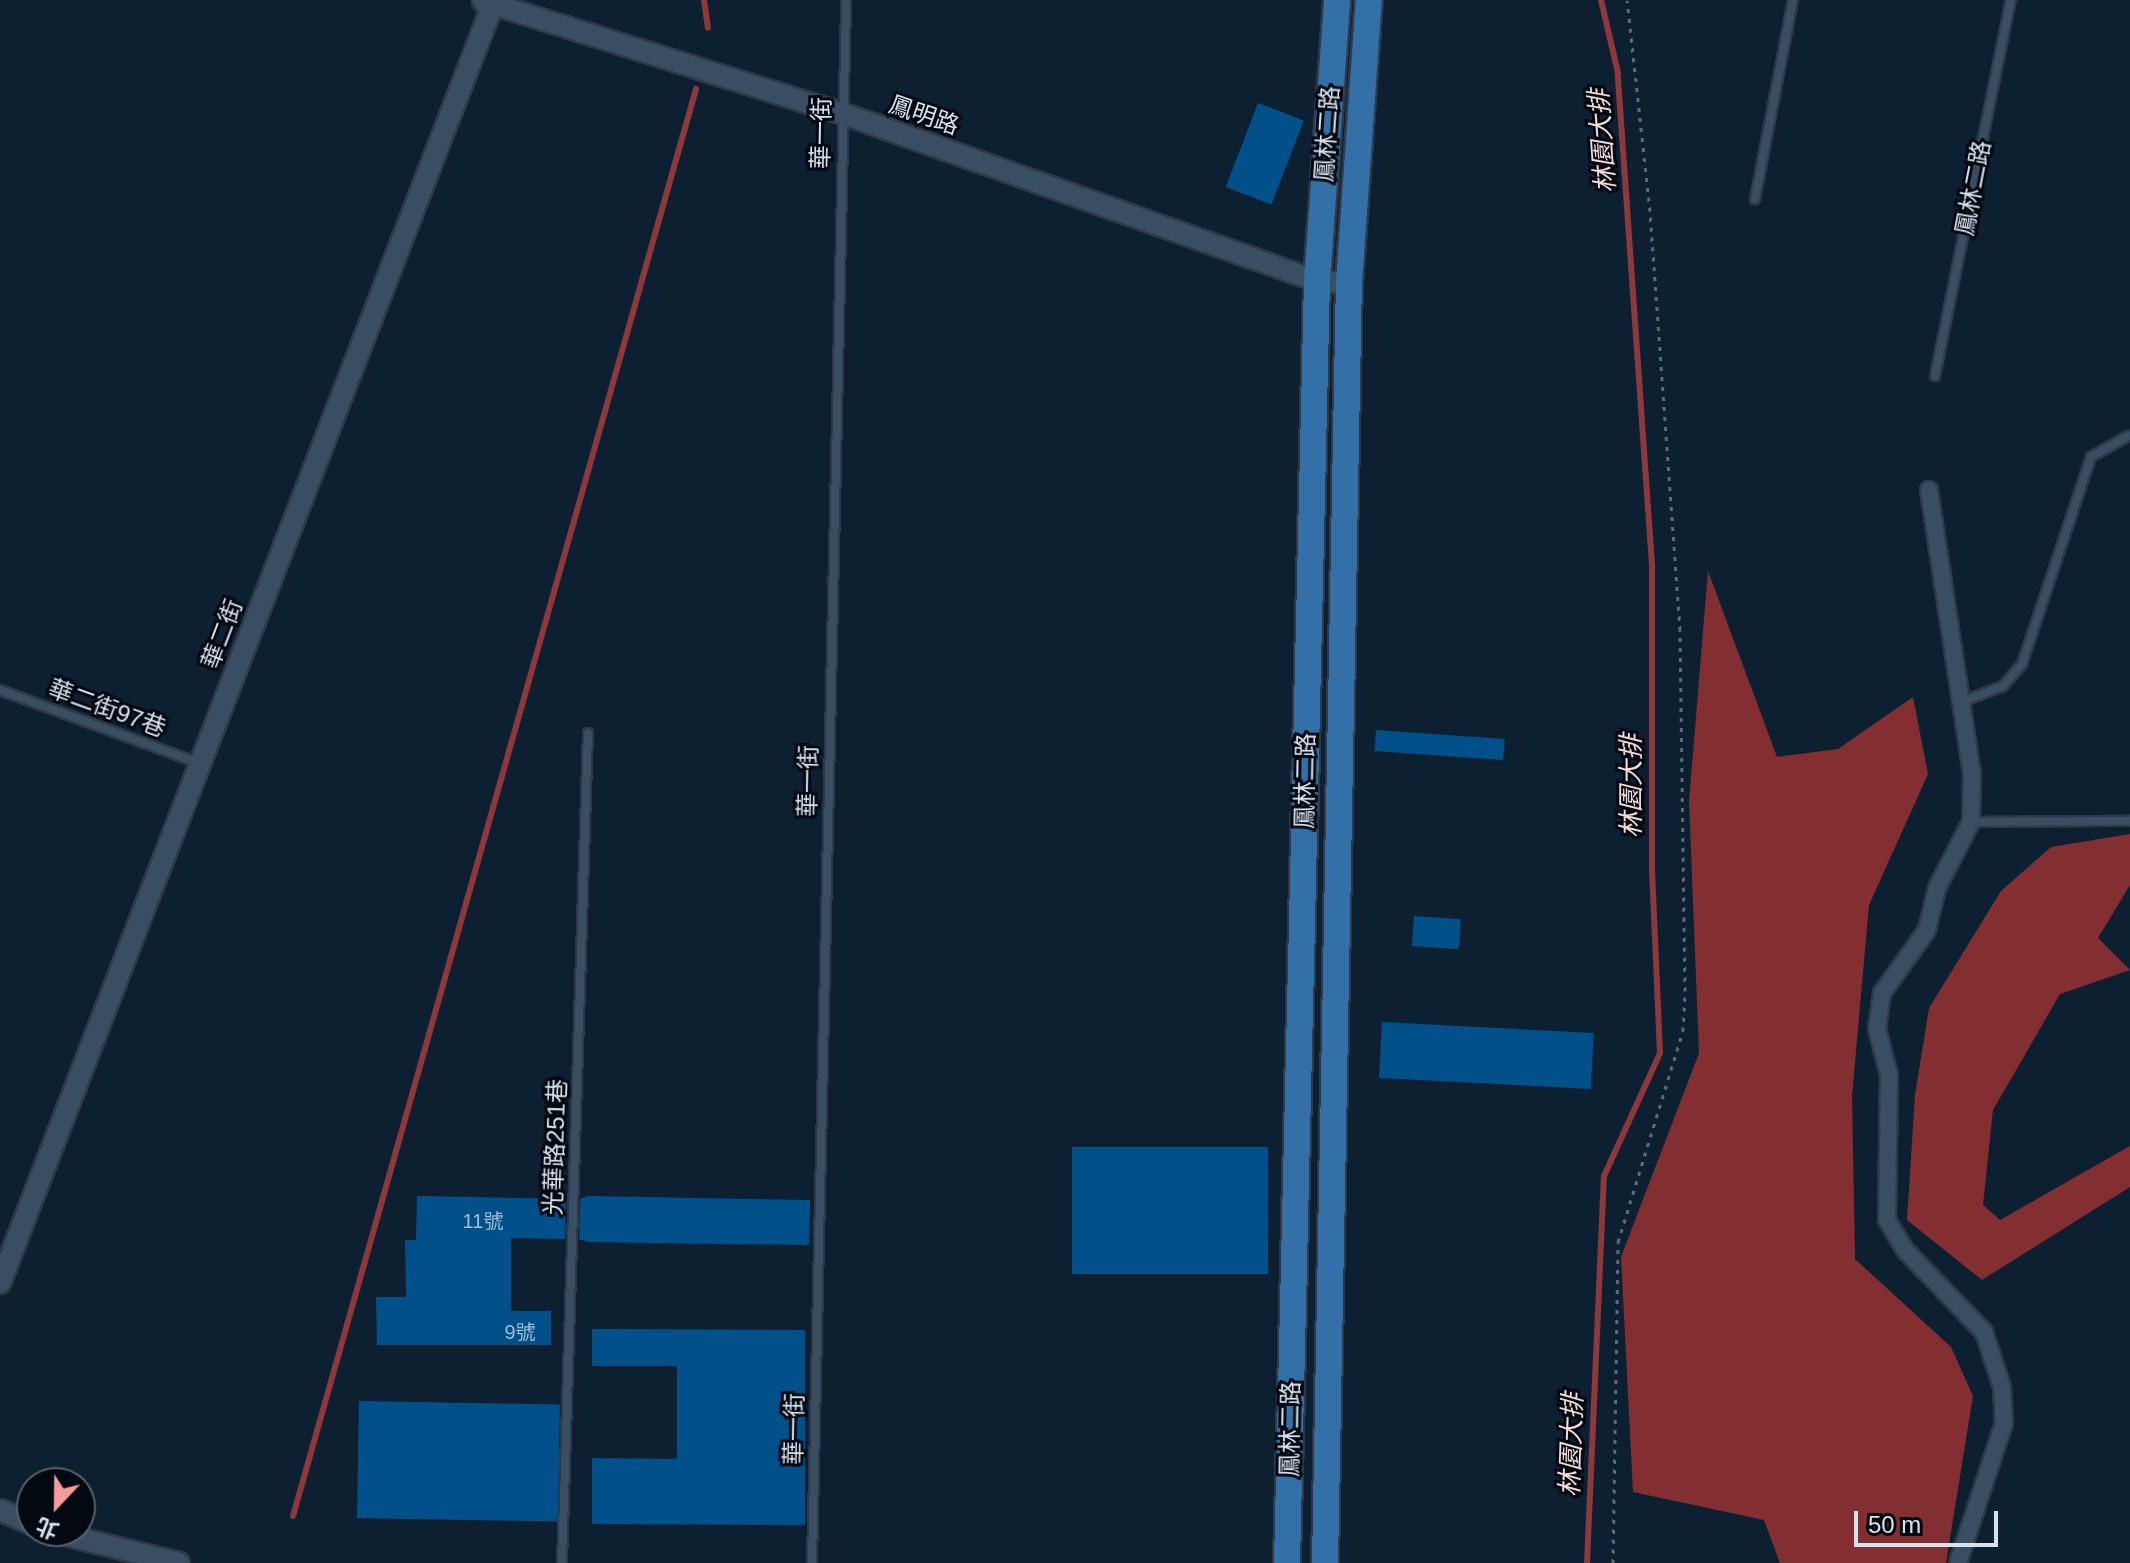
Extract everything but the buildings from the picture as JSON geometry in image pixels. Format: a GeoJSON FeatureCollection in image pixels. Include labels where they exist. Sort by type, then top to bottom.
{"type":"FeatureCollection","features":[{"type":"Feature","properties":{"kind":"main road","name":"鳳林二路"},"geometry":{"type":"LineString","coordinates":[[1287,1563],[1317,281],[1337,0]]}},
{"type":"Feature","properties":{"kind":"main road","name":"鳳林二路"},"geometry":{"type":"LineString","coordinates":[[1325,1563],[1349,283],[1369,0]]}},
{"type":"Feature","properties":{"kind":"street","name":"鳳明路"},"geometry":{"type":"LineString","coordinates":[[486,2],[841,113],[1317,281],[1349,283]]}},
{"type":"Feature","properties":{"kind":"street","name":"華二街"},"geometry":{"type":"LineString","coordinates":[[0,1283],[200,764],[486,2]]}},
{"type":"Feature","properties":{"kind":"street"},"geometry":{"type":"LineString","coordinates":[[1929,490],[1972,773],[1971,822],[1937,888],[1927,930],[1882,993],[1877,1029],[1889,1075],[1887,1220],[1905,1250],[1984,1332],[2002,1387],[2004,1423],[1958,1563]]}},
{"type":"Feature","properties":{"kind":"street"},"geometry":{"type":"LineString","coordinates":[[96,1545],[148,1561],[179,1563]]}},
{"type":"Feature","properties":{"kind":"lane","name":"華一街"},"geometry":{"type":"LineString","coordinates":[[812,1563],[841,113],[846,0]]}},
{"type":"Feature","properties":{"kind":"lane"},"geometry":{"type":"LineString","coordinates":[[1755,199],[1793,0]]}},
{"type":"Feature","properties":{"kind":"lane","name":"鳳林二路"},"geometry":{"type":"LineString","coordinates":[[1935,376],[2011,0]]}},
{"type":"Feature","properties":{"kind":"lane"},"geometry":{"type":"LineString","coordinates":[[1960,703],[2003,686],[2022,664],[2091,457],[2128,436]]}},
{"type":"Feature","properties":{"kind":"lane","name":"華二街97巷"},"geometry":{"type":"LineString","coordinates":[[0,690],[200,764]]}},
{"type":"Feature","properties":{"kind":"lane","name":"光華路251巷"},"geometry":{"type":"LineString","coordinates":[[562,1563],[588,733]]}},
{"type":"Feature","properties":{"kind":"lane"},"geometry":{"type":"LineString","coordinates":[[1971,822],[2130,821]]}},
{"type":"Feature","properties":{"kind":"path"},"geometry":{"type":"LineString","coordinates":[[1613,1563],[1618,1242],[1683,1031],[1685,991],[1680,630],[1650,211],[1627,0]]}},
{"type":"Feature","properties":{"kind":"shaded area"},"geometry":{"type":"Polygon","coordinates":[[[1708,571],[1777,757],[1838,749],[1913,697],[1928,774],[1869,905],[1852,1096],[1855,1259],[1951,1347],[1973,1396],[1946,1563],[1780,1563],[1764,1520],[1633,1492],[1621,1257],[1699,1053],[1689,801],[1708,571]]]}},
{"type":"Feature","properties":{"kind":"shaded area"},"geometry":{"type":"Polygon","coordinates":[[[2130,834],[2130,885],[2098,938],[2130,970],[2060,994],[1993,1110],[1983,1205],[2000,1220],[2130,1146],[2130,1187],[1982,1280],[1907,1220],[1915,1095],[1929,1008],[2001,891],[2051,847],[2130,834]]]}},
{"type":"Feature","properties":{"kind":"waterway"},"geometry":{"type":"LineString","coordinates":[[704,0],[708,28]]}},
{"type":"Feature","properties":{"kind":"waterway","name":"林園大排"},"geometry":{"type":"LineString","coordinates":[[1587,1563],[1604,1176],[1660,1053],[1652,869],[1652,565],[1618,73],[1601,0]]}},
{"type":"Feature","properties":{"kind":"waterway"},"geometry":{"type":"LineString","coordinates":[[293,1516],[696,89]]}}]}
